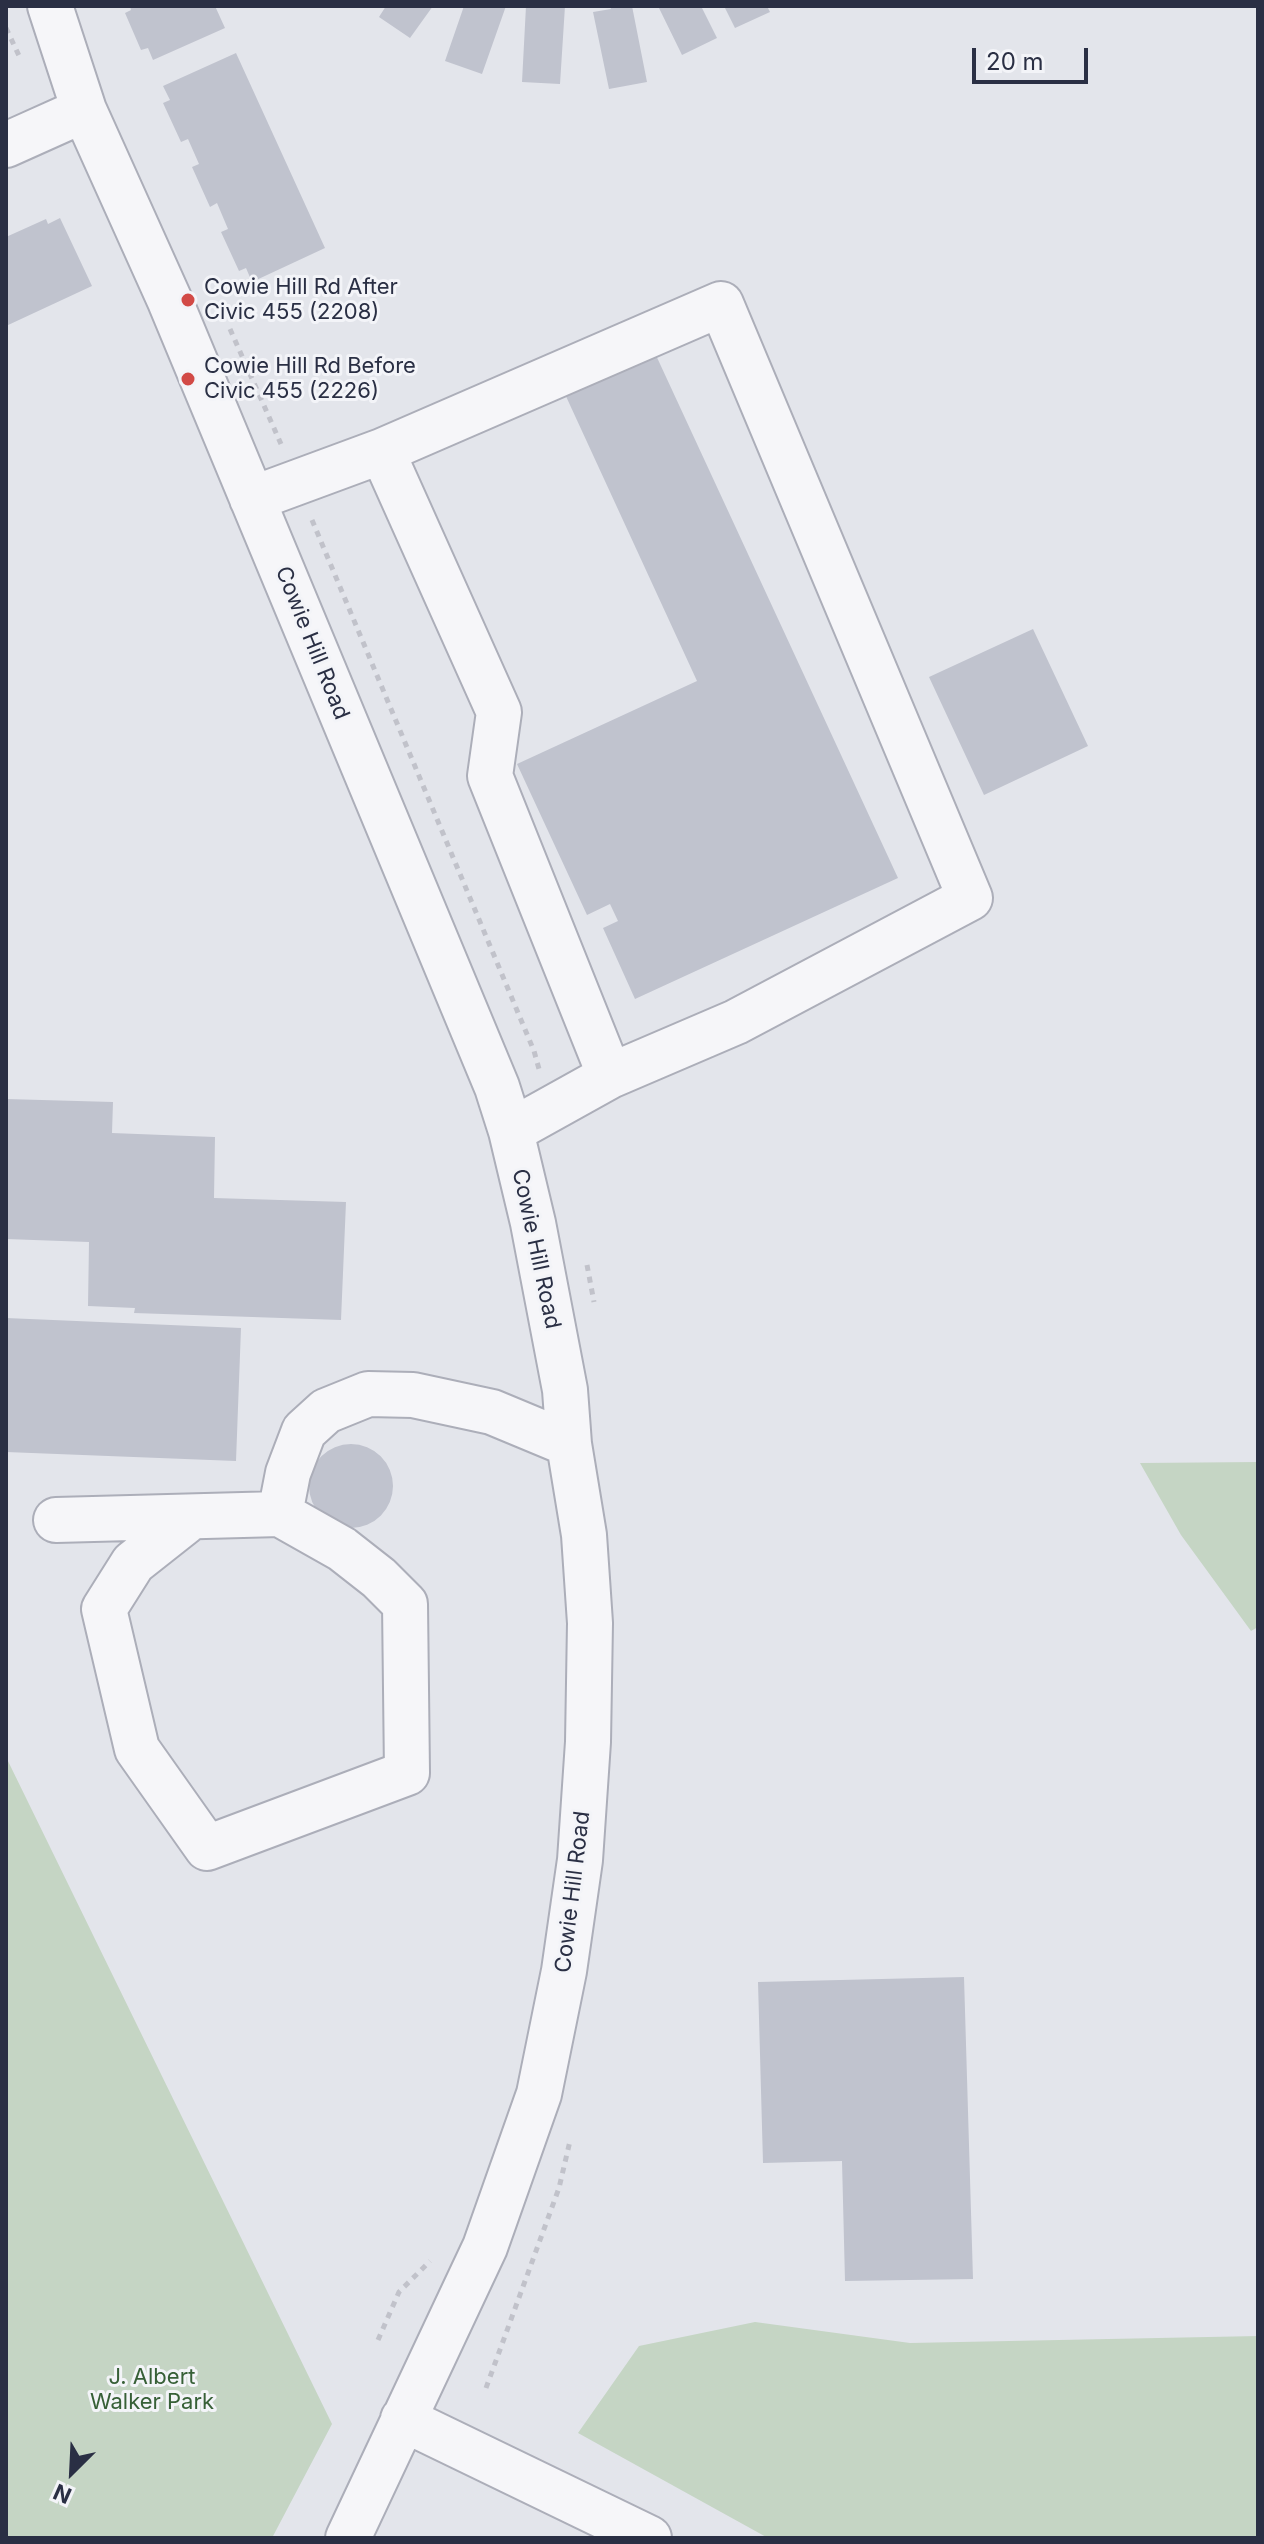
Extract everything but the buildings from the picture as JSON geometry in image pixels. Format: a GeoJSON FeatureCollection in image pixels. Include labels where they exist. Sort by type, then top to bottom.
{"type":"FeatureCollection","features":[{"type":"Feature","properties":{"kind":"street","name":"Cowie Hill Road"},"geometry":{"type":"LineString","coordinates":[[50,6],[74,114],[170,301],[497,1087],[533,1223],[562,1375],[569,1444],[584,1535],[590,1623],[588,1742],[580,1860],[564,1971],[539,2094],[485,2247],[348,2538]]}},
{"type":"Feature","properties":{"kind":"street"},"geometry":{"type":"LineString","coordinates":[[6,145],[74,114]]}},
{"type":"Feature","properties":{"kind":"street"},"geometry":{"type":"LineString","coordinates":[[252,499],[382,451],[721,304],[970,898],[736,1022],[610,1076],[511,1131]]}},
{"type":"Feature","properties":{"kind":"street"},"geometry":{"type":"LineString","coordinates":[[382,451],[499,712],[490,776],[610,1076]]}},
{"type":"Feature","properties":{"kind":"street"},"geometry":{"type":"LineString","coordinates":[[280,1514],[288,1473],[304,1431],[326,1411],[368,1394],[413,1395],[492,1412],[569,1444]]}},
{"type":"Feature","properties":{"kind":"street"},"geometry":{"type":"LineString","coordinates":[[56,1520],[280,1514],[342,1549],[379,1578],[405,1604],[407,1773],[207,1848],[137,1749],[104,1609],[133,1563],[190,1518]]}},
{"type":"Feature","properties":{"kind":"street"},"geometry":{"type":"LineString","coordinates":[[403,2419],[649,2538]]}},
{"type":"Feature","properties":{"kind":"path"},"geometry":{"type":"LineString","coordinates":[[230,327],[286,456]]}},
{"type":"Feature","properties":{"kind":"path"},"geometry":{"type":"LineString","coordinates":[[310,515],[534,1051],[542,1081]]}},
{"type":"Feature","properties":{"kind":"path"},"geometry":{"type":"LineString","coordinates":[[585,1257],[596,1317]]}},
{"type":"Feature","properties":{"kind":"path"},"geometry":{"type":"LineString","coordinates":[[486,2388],[559,2188],[573,2129]]}},
{"type":"Feature","properties":{"kind":"path"},"geometry":{"type":"LineString","coordinates":[[378,2340],[399,2292],[433,2259]]}},
{"type":"Feature","properties":{"kind":"green space"},"geometry":{"type":"Polygon","coordinates":[[[1258,1462],[1258,1627],[1251,1631],[1181,1535],[1140,1463],[1258,1462]]]}},
{"type":"Feature","properties":{"kind":"green space","name":"J. Albert Walker Park"},"geometry":{"type":"Polygon","coordinates":[[[6,1757],[332,2424],[272,2538],[6,2538],[6,1757]]]}},
{"type":"Feature","properties":{"kind":"green space"},"geometry":{"type":"Polygon","coordinates":[[[755,2322],[910,2343],[1258,2336],[1258,2538],[768,2538],[578,2433],[639,2346],[755,2322]]]}},
{"type":"Feature","properties":{"kind":"place","name":"Cowie Hill Rd After Civic 455 (2208)"},"geometry":{"type":"Point","coordinates":[188,300]}},
{"type":"Feature","properties":{"kind":"place","name":"Cowie Hill Rd Before Civic 455 (2226)"},"geometry":{"type":"Point","coordinates":[188,379]}}]}
